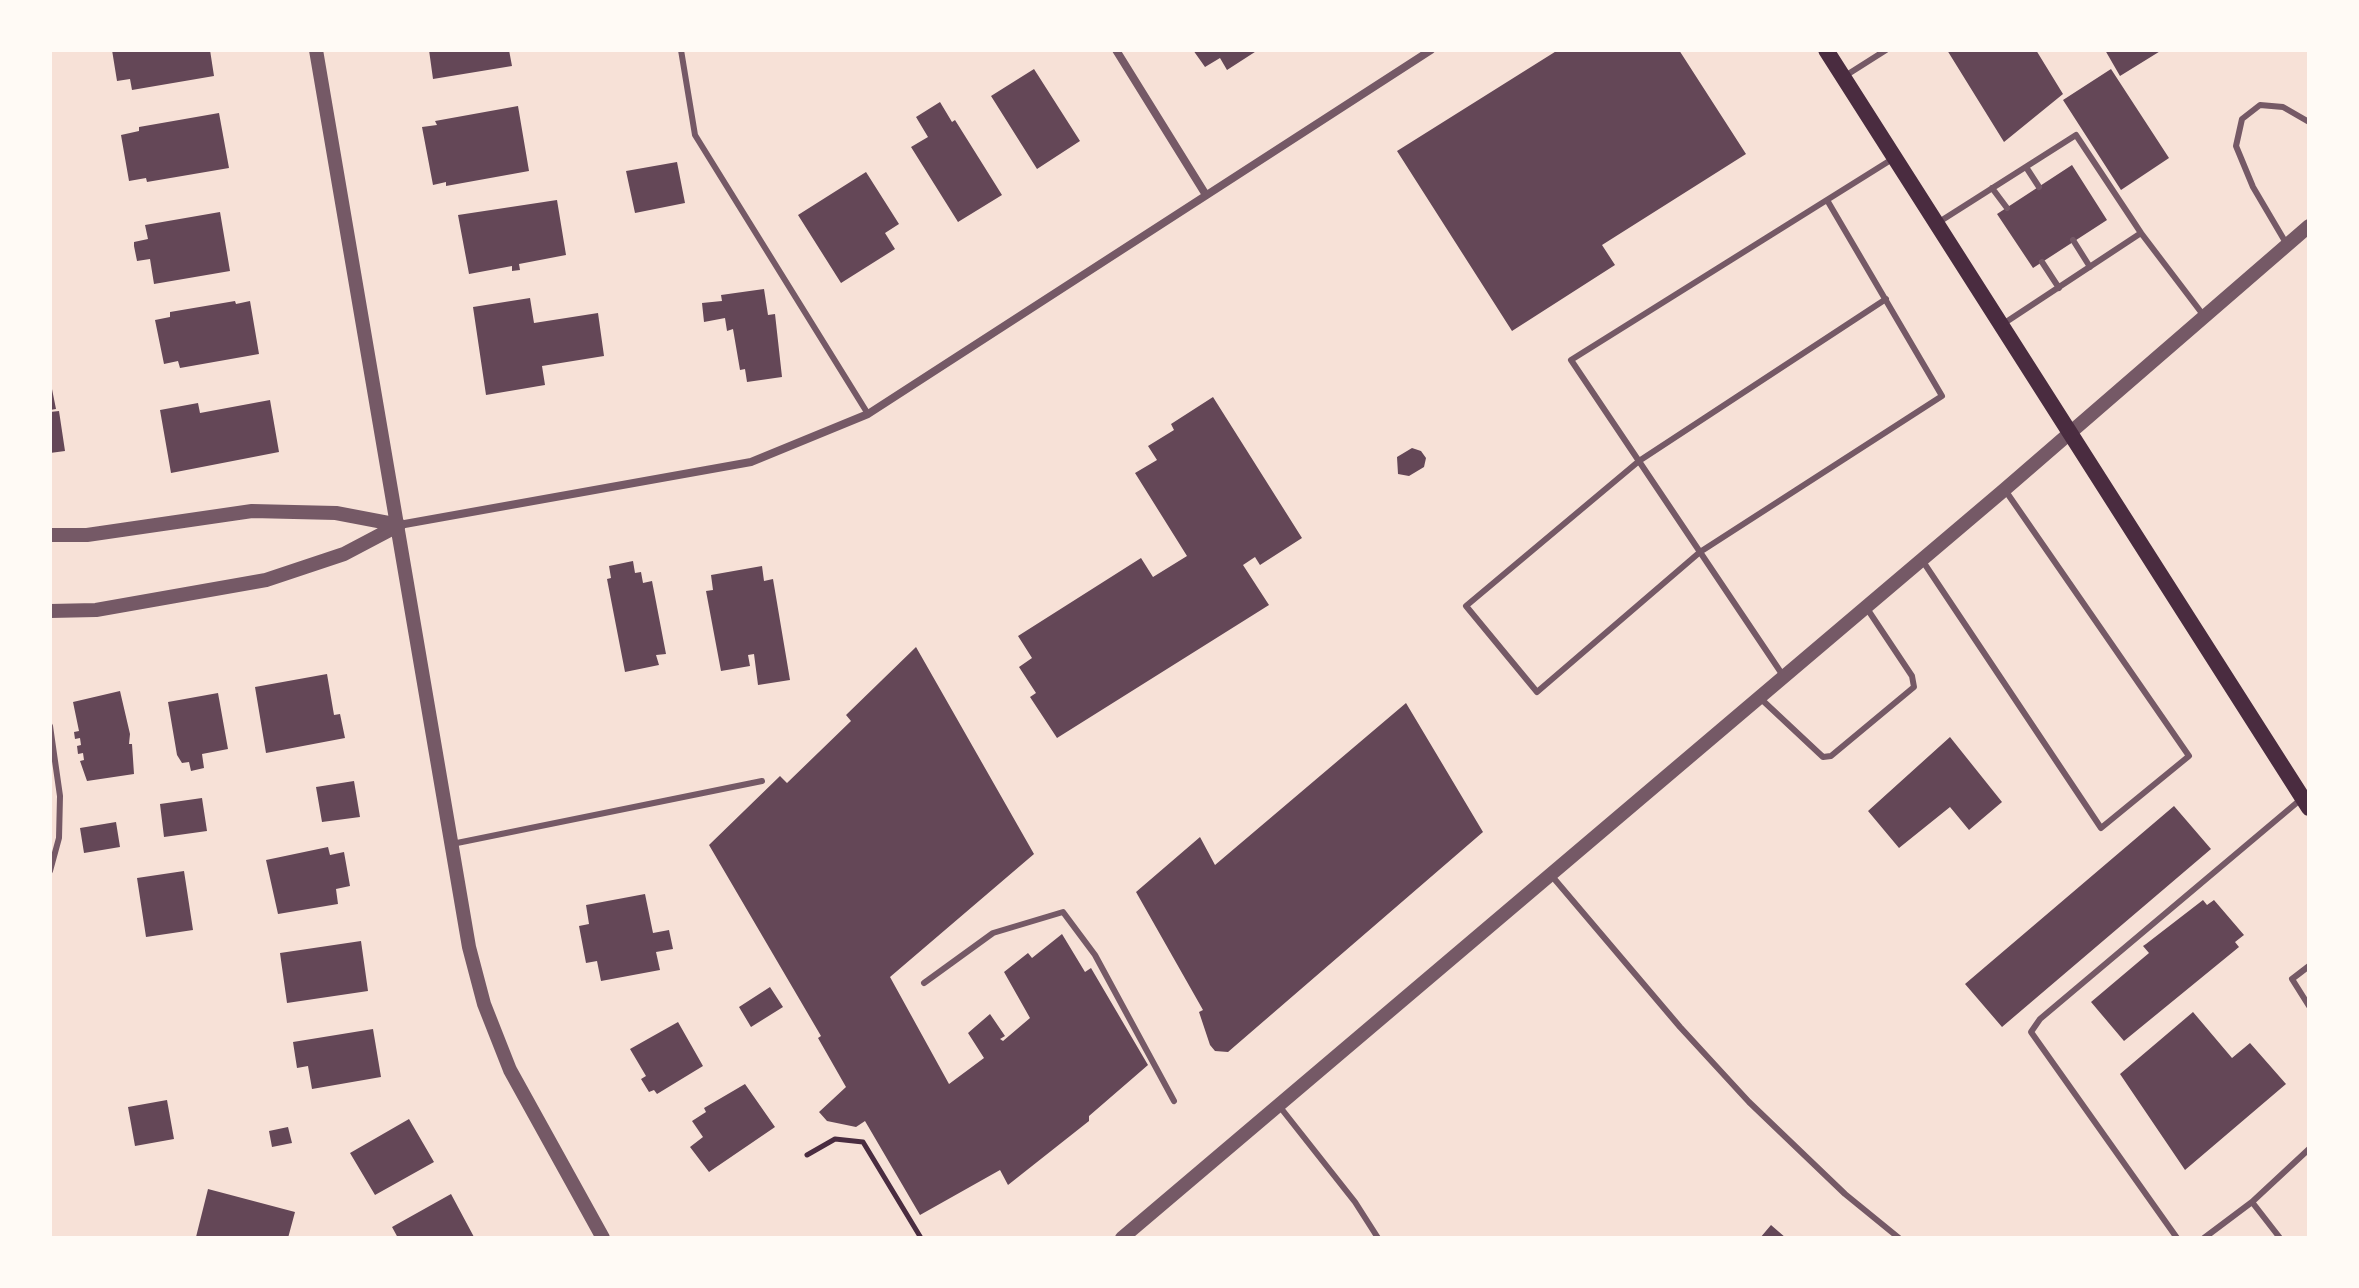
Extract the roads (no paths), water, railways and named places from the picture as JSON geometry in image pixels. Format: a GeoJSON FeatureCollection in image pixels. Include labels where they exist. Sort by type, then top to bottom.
{"type":"FeatureCollection","features":[{"type":"Feature","properties":{"kind":"main road"},"geometry":{"type":"LineString","coordinates":[[1826,50],[1894,158],[1939,222],[2001,325],[2306,803]]}},
{"type":"Feature","properties":{"kind":"street"},"geometry":{"type":"LineString","coordinates":[[316,50],[469,947],[484,1004],[510,1070],[603,1238]]}},
{"type":"Feature","properties":{"kind":"street"},"geometry":{"type":"LineString","coordinates":[[1116,50],[1206,195]]}},
{"type":"Feature","properties":{"kind":"street"},"geometry":{"type":"LineString","coordinates":[[50,611],[96,610],[266,580],[344,554],[399,525],[751,462],[868,414],[1431,50]]}},
{"type":"Feature","properties":{"kind":"street"},"geometry":{"type":"LineString","coordinates":[[1122,1238],[1277,1103],[1551,875],[2070,434],[2309,226]]}},
{"type":"Feature","properties":{"kind":"street"},"geometry":{"type":"LineString","coordinates":[[50,535],[87,535],[252,511],[336,513],[399,525]]}},
{"type":"Feature","properties":{"kind":"lane"},"geometry":{"type":"LineString","coordinates":[[681,50],[695,135],[868,414]]}},
{"type":"Feature","properties":{"kind":"lane"},"geometry":{"type":"LineString","coordinates":[[1843,77],[1886,50]]}},
{"type":"Feature","properties":{"kind":"lane"},"geometry":{"type":"LineString","coordinates":[[2287,244],[2253,187],[2236,146],[2242,119],[2260,105],[2283,107],[2309,122]]}},
{"type":"Feature","properties":{"kind":"lane"},"geometry":{"type":"LineString","coordinates":[[1939,222],[2076,135],[2141,233],[2204,316]]}},
{"type":"Feature","properties":{"kind":"lane"},"geometry":{"type":"LineString","coordinates":[[1784,677],[1571,360],[1894,158]]}},
{"type":"Feature","properties":{"kind":"lane"},"geometry":{"type":"LineString","coordinates":[[2026,167],[2039,187]]}},
{"type":"Feature","properties":{"kind":"lane"},"geometry":{"type":"LineString","coordinates":[[1992,188],[2007,208]]}},
{"type":"Feature","properties":{"kind":"lane"},"geometry":{"type":"LineString","coordinates":[[1827,200],[1886,299],[1942,396],[1700,552],[1537,692],[1466,606],[1639,461],[1886,299]]}},
{"type":"Feature","properties":{"kind":"lane"},"geometry":{"type":"LineString","coordinates":[[2001,325],[2141,233]]}},
{"type":"Feature","properties":{"kind":"lane"},"geometry":{"type":"LineString","coordinates":[[2073,240],[2090,267]]}},
{"type":"Feature","properties":{"kind":"lane"},"geometry":{"type":"LineString","coordinates":[[2042,262],[2059,288]]}},
{"type":"Feature","properties":{"kind":"lane"},"geometry":{"type":"LineString","coordinates":[[1922,560],[2101,828],[2189,756],[2004,490]]}},
{"type":"Feature","properties":{"kind":"lane"},"geometry":{"type":"LineString","coordinates":[[1760,698],[1823,757],[1831,756],[1914,687],[1912,676],[1866,607]]}},
{"type":"Feature","properties":{"kind":"lane"},"geometry":{"type":"LineString","coordinates":[[50,726],[60,796],[59,838],[50,871]]}},
{"type":"Feature","properties":{"kind":"lane"},"geometry":{"type":"LineString","coordinates":[[452,844],[762,781]]}},
{"type":"Feature","properties":{"kind":"lane"},"geometry":{"type":"LineString","coordinates":[[2177,1238],[2031,1032],[2040,1019],[2306,803]]}},
{"type":"Feature","properties":{"kind":"lane"},"geometry":{"type":"LineString","coordinates":[[1551,875],[1680,1027],[1749,1102],[1845,1194],[1899,1238]]}},
{"type":"Feature","properties":{"kind":"lane"},"geometry":{"type":"LineString","coordinates":[[924,983],[993,933],[1063,912],[1095,955],[1174,1101]]}},
{"type":"Feature","properties":{"kind":"lane"},"geometry":{"type":"LineString","coordinates":[[2309,966],[2292,979],[2309,1006]]}},
{"type":"Feature","properties":{"kind":"lane"},"geometry":{"type":"LineString","coordinates":[[1277,1103],[1355,1202],[1378,1238]]}},
{"type":"Feature","properties":{"kind":"lane"},"geometry":{"type":"LineString","coordinates":[[2204,1238],[2252,1202],[2309,1149]]}},
{"type":"Feature","properties":{"kind":"lane"},"geometry":{"type":"LineString","coordinates":[[2252,1202],[2280,1238]]}}]}
